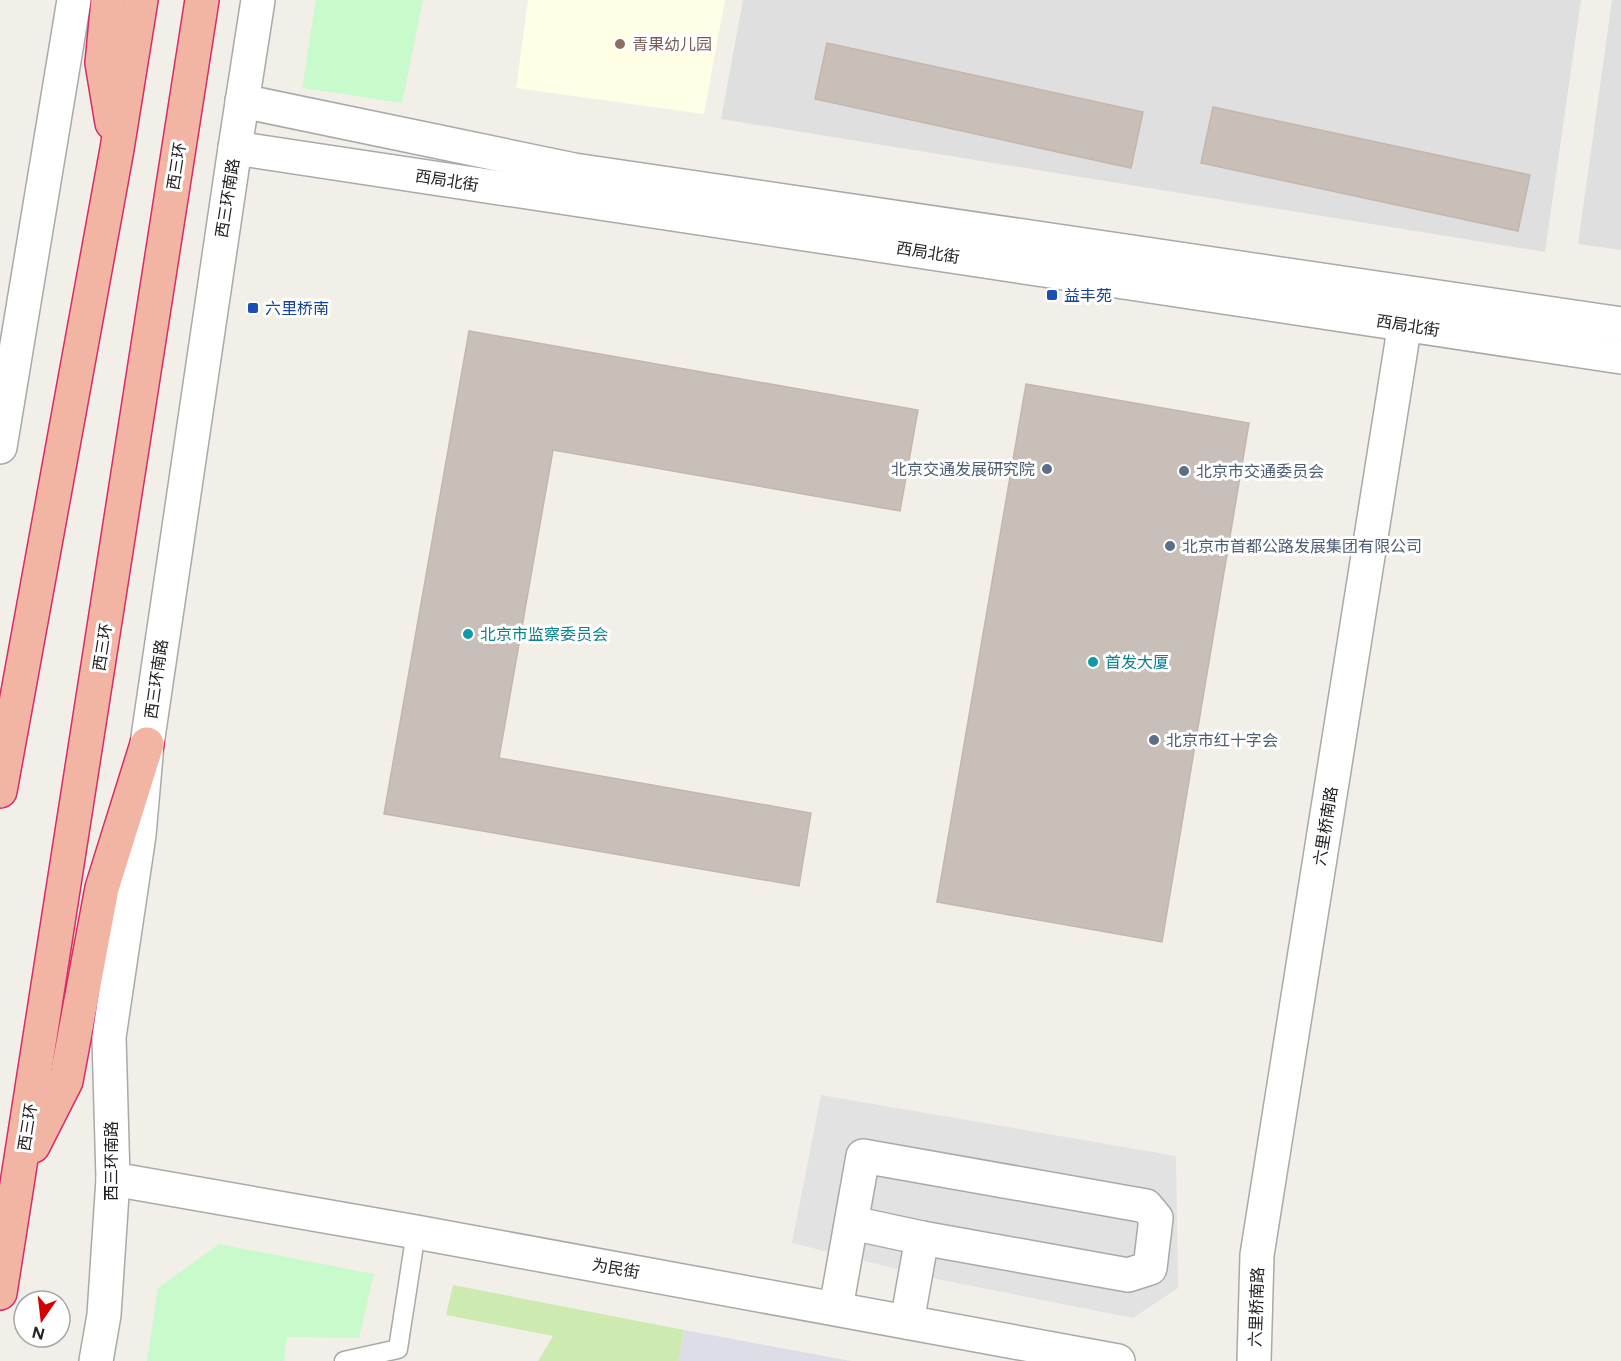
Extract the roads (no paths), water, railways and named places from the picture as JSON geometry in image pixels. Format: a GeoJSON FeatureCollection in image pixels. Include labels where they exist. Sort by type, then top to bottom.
{"type":"FeatureCollection","features":[{"type":"Feature","properties":{"kind":"highway"},"geometry":{"type":"LineString","coordinates":[[108,0],[102,63],[117,149]]}},
{"type":"Feature","properties":{"kind":"highway"},"geometry":{"type":"LineString","coordinates":[[0,791],[117,149],[141,0]]}},
{"type":"Feature","properties":{"kind":"highway","name":"西三环"},"geometry":{"type":"LineString","coordinates":[[0,1293],[202,0]]}},
{"type":"Feature","properties":{"kind":"highway"},"geometry":{"type":"LineString","coordinates":[[19,1174],[66,1081],[102,888],[147,744]]}},
{"type":"Feature","properties":{"kind":"street"},"geometry":{"type":"LineString","coordinates":[[0,447],[74,0]]}},
{"type":"Feature","properties":{"kind":"street","name":"西三环南路"},"geometry":{"type":"LineString","coordinates":[[96,1361],[104,1316],[113,1179],[109,1037],[139,835],[147,744],[258,0]]}},
{"type":"Feature","properties":{"kind":"street","name":"西局北街"},"geometry":{"type":"LineString","coordinates":[[242,101],[573,170],[1407,309],[1621,357]]}},
{"type":"Feature","properties":{"kind":"street","name":"西局北街"},"geometry":{"type":"LineString","coordinates":[[235,148],[1407,309],[1621,324]]}},
{"type":"Feature","properties":{"kind":"street","name":"六里桥南路"},"geometry":{"type":"LineString","coordinates":[[1254,1361],[1257,1255],[1407,309]]}},
{"type":"Feature","properties":{"kind":"street"},"geometry":{"type":"LineString","coordinates":[[836,1308],[863,1156],[1146,1206],[1156,1218],[1150,1268],[1128,1275],[852,1223]]}},
{"type":"Feature","properties":{"kind":"street","name":"为民街"},"geometry":{"type":"LineString","coordinates":[[113,1179],[836,1308],[1118,1361]]}},
{"type":"Feature","properties":{"kind":"street"},"geometry":{"type":"LineString","coordinates":[[907,1322],[922,1238]]}},
{"type":"Feature","properties":{"kind":"lane"},"geometry":{"type":"LineString","coordinates":[[344,1361],[398,1349],[416,1232]]}},
{"type":"Feature","properties":{"kind":"place","name":"青果幼儿园"},"geometry":{"type":"Point","coordinates":[620,44]}},
{"type":"Feature","properties":{"kind":"place","name":"益丰苑"},"geometry":{"type":"Point","coordinates":[1052,295]}},
{"type":"Feature","properties":{"kind":"place","name":"六里桥南"},"geometry":{"type":"Point","coordinates":[253,308]}},
{"type":"Feature","properties":{"kind":"place","name":"北京交通发展研究院"},"geometry":{"type":"Point","coordinates":[1047,469]}},
{"type":"Feature","properties":{"kind":"place","name":"北京市交通委员会"},"geometry":{"type":"Point","coordinates":[1184,471]}},
{"type":"Feature","properties":{"kind":"place","name":"北京市首都公路发展集团有限公司"},"geometry":{"type":"Point","coordinates":[1170,546]}},
{"type":"Feature","properties":{"kind":"place","name":"北京市监察委员会"},"geometry":{"type":"Point","coordinates":[468,634]}},
{"type":"Feature","properties":{"kind":"place","name":"首发大厦"},"geometry":{"type":"Point","coordinates":[1093,662]}},
{"type":"Feature","properties":{"kind":"place","name":"北京市红十字会"},"geometry":{"type":"Point","coordinates":[1154,740]}}]}
